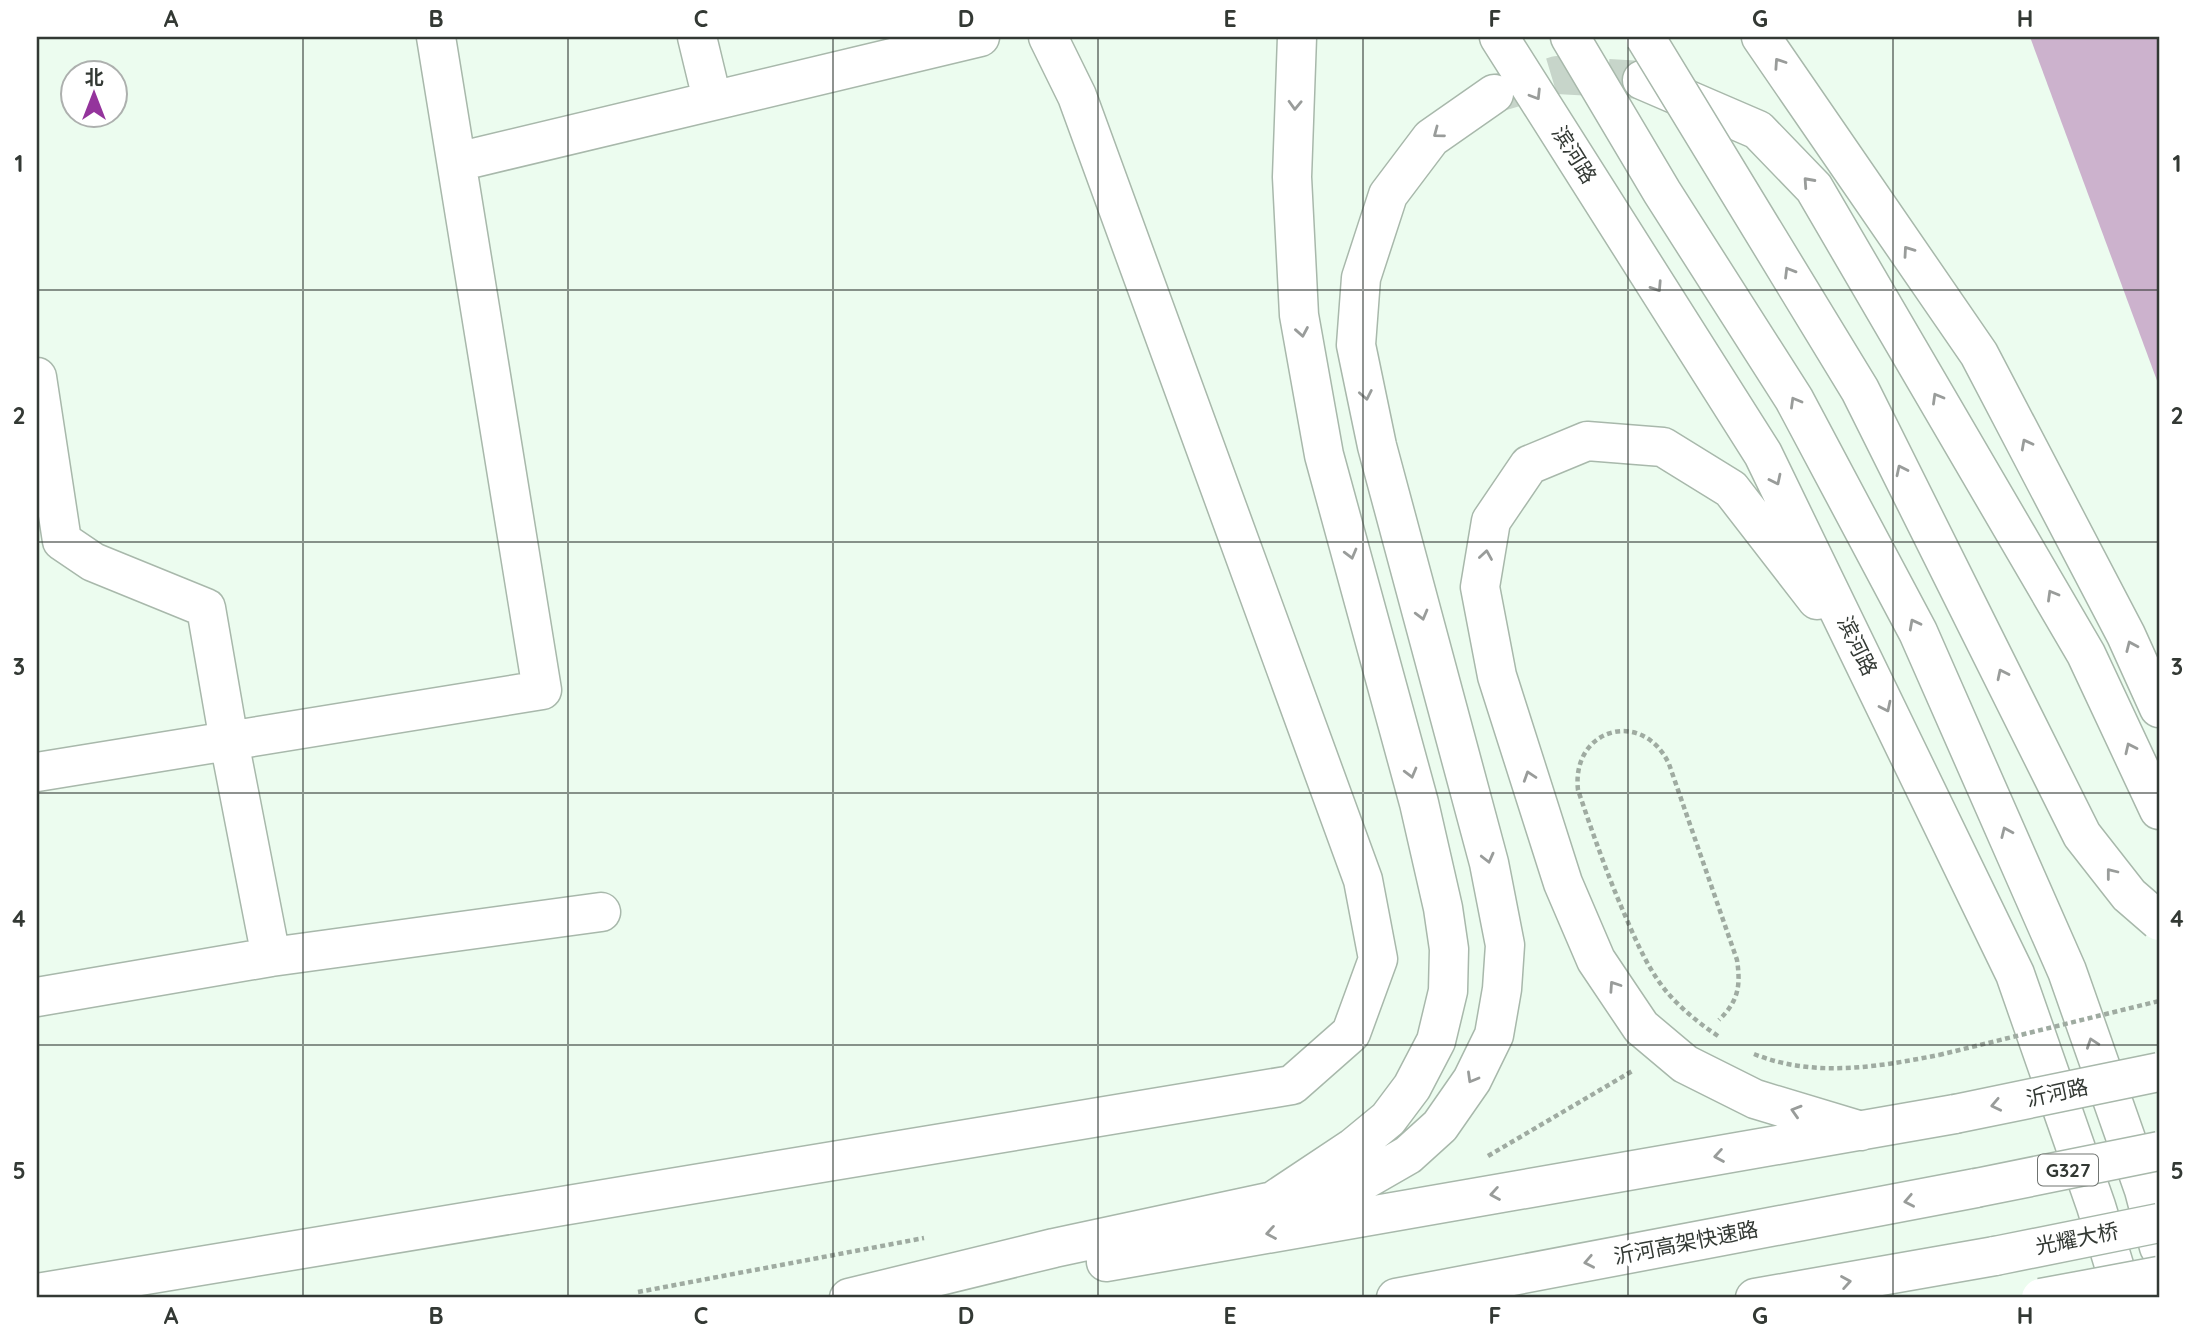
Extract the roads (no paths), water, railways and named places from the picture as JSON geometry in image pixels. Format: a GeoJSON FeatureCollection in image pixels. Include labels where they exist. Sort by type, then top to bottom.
{"type":"FeatureCollection","features":[{"type":"Feature","properties":{"kind":"main road"},"geometry":{"type":"LineString","coordinates":[[37,772],[542,690],[436,37]]}},
{"type":"Feature","properties":{"kind":"main road"},"geometry":{"type":"LineString","coordinates":[[697,37],[712,99]]}},
{"type":"Feature","properties":{"kind":"main road"},"geometry":{"type":"LineString","coordinates":[[457,162],[980,37]]}},
{"type":"Feature","properties":{"kind":"main road"},"geometry":{"type":"LineString","coordinates":[[37,1293],[1292,1086],[1351,1032],[1378,959],[1363,880],[1077,96],[1048,37]]}},
{"type":"Feature","properties":{"kind":"main road"},"geometry":{"type":"LineString","coordinates":[[1273,1201],[1354,1147],[1388,1119],[1412,1087],[1436,1041],[1448,991],[1449,949],[1443,908],[1419,803],[1324,455],[1299,315],[1292,177],[1297,37]]}},
{"type":"Feature","properties":{"kind":"main road","name":"滨河路"},"geometry":{"type":"LineString","coordinates":[[1499,37],[1763,454],[2015,974],[2124,1298]]}},
{"type":"Feature","properties":{"kind":"main road"},"geometry":{"type":"LineString","coordinates":[[1570,37],[1662,192],[1794,400],[1918,632],[2067,971],[2144,1190],[2159,1247]]}},
{"type":"Feature","properties":{"kind":"main road"},"geometry":{"type":"LineString","coordinates":[[1645,37],[1860,390],[2082,835],[2129,895],[2159,921]]}},
{"type":"Feature","properties":{"kind":"main road"},"geometry":{"type":"LineString","coordinates":[[1761,37],[1979,354],[2126,635],[2159,708]]}},
{"type":"Feature","properties":{"kind":"main road"},"geometry":{"type":"LineString","coordinates":[[1642,80],[1758,130],[1814,188],[2086,654],[2159,810]]}},
{"type":"Feature","properties":{"kind":"main road"},"geometry":{"type":"LineString","coordinates":[[849,1298],[1054,1248],[1368,1178],[1408,1155],[1440,1126],[1472,1080],[1494,1035],[1502,989],[1505,945],[1489,863],[1377,446],[1356,345],[1361,278],[1388,195],[1431,138],[1494,94]]}},
{"type":"Feature","properties":{"kind":"main road"},"geometry":{"type":"LineString","coordinates":[[37,377],[62,541],[93,562],[206,608],[271,957]]}},
{"type":"Feature","properties":{"kind":"main road"},"geometry":{"type":"LineString","coordinates":[[1861,1131],[1755,1099],[1685,1064],[1641,1027],[1596,960],[1563,883],[1497,676],[1480,587],[1491,520],[1529,465],[1587,441],[1663,447],[1731,489],[1865,663]]}},
{"type":"Feature","properties":{"kind":"main road"},"geometry":{"type":"LineString","coordinates":[[37,997],[271,957],[601,912]]}},
{"type":"Feature","properties":{"kind":"main road","name":"沂河路"},"geometry":{"type":"LineString","coordinates":[[879,1298],[1051,1272],[1861,1131],[2159,1072]]}},
{"type":"Feature","properties":{"kind":"main road","name":"沂河高架快速路"},"geometry":{"type":"LineString","coordinates":[[1396,1298],[2159,1151]]}},
{"type":"Feature","properties":{"kind":"main road","name":"光耀大桥"},"geometry":{"type":"LineString","coordinates":[[1755,1298],[1995,1256],[2159,1223]]}},
{"type":"Feature","properties":{"kind":"main road"},"geometry":{"type":"LineString","coordinates":[[2041,1298],[2159,1276]]}},
{"type":"Feature","properties":{"kind":"tunnel"},"geometry":{"type":"LineString","coordinates":[[1497,93],[1557,75],[1642,80]]}}]}
